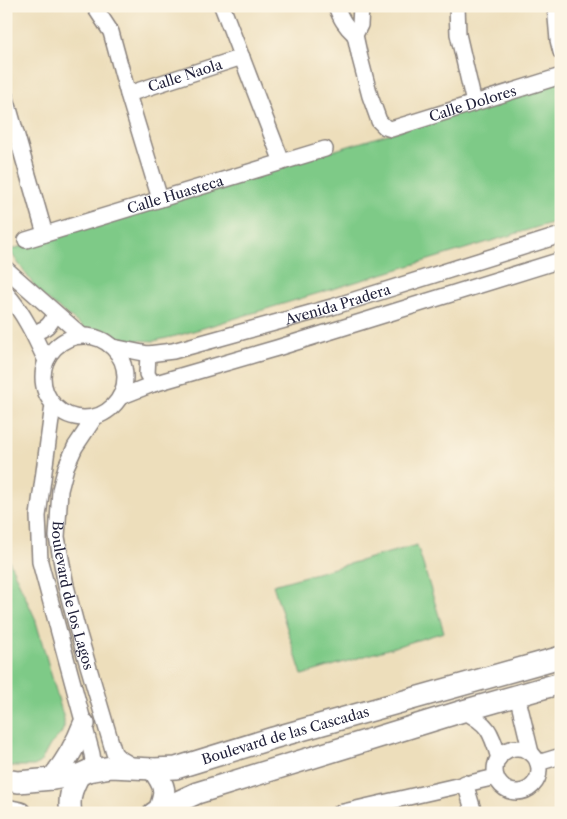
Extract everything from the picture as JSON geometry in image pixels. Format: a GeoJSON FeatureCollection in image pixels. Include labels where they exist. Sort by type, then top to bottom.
{"type":"FeatureCollection","features":[{"type":"Feature","properties":{"kind":"main road","name":"Boulevard de las Cascadas"},"geometry":{"type":"LineString","coordinates":[[6,780],[18,782],[52,779],[110,767],[176,768],[273,738],[561,657]]}},
{"type":"Feature","properties":{"kind":"main road","name":"Boulevard de las Cascadas"},"geometry":{"type":"LineString","coordinates":[[156,811],[198,793],[561,683]]}},
{"type":"Feature","properties":{"kind":"main road"},"geometry":{"type":"LineString","coordinates":[[52,779],[64,765],[84,724]]}},
{"type":"Feature","properties":{"kind":"main road"},"geometry":{"type":"LineString","coordinates":[[144,768],[164,787],[164,797],[156,811]]}},
{"type":"Feature","properties":{"kind":"main road"},"geometry":{"type":"LineString","coordinates":[[71,813],[69,801],[72,788],[83,773]]}},
{"type":"Feature","properties":{"kind":"main road"},"geometry":{"type":"LineString","coordinates":[[6,810],[20,813]]}},
{"type":"Feature","properties":{"kind":"street"},"geometry":{"type":"LineString","coordinates":[[94,6],[111,32],[160,199]]}},
{"type":"Feature","properties":{"kind":"street"},"geometry":{"type":"LineString","coordinates":[[222,6],[282,162]]}},
{"type":"Feature","properties":{"kind":"street"},"geometry":{"type":"LineString","coordinates":[[336,6],[341,20],[355,35],[360,25],[361,6]]}},
{"type":"Feature","properties":{"kind":"street"},"geometry":{"type":"LineString","coordinates":[[457,6],[458,34],[474,103]]}},
{"type":"Feature","properties":{"kind":"street"},"geometry":{"type":"LineString","coordinates":[[555,6],[561,52]]}},
{"type":"Feature","properties":{"kind":"street","name":"Calle Dolores"},"geometry":{"type":"LineString","coordinates":[[355,35],[370,96],[379,121],[385,127],[391,128],[561,76]]}},
{"type":"Feature","properties":{"kind":"street","name":"Calle Naola"},"geometry":{"type":"LineString","coordinates":[[128,94],[242,57]]}},
{"type":"Feature","properties":{"kind":"street"},"geometry":{"type":"LineString","coordinates":[[6,98],[45,234]]}},
{"type":"Feature","properties":{"kind":"street","name":"Calle Huasteca"},"geometry":{"type":"LineString","coordinates":[[26,240],[325,149]]}},
{"type":"Feature","properties":{"kind":"street","name":"Avenida Pradera"},"geometry":{"type":"LineString","coordinates":[[113,347],[148,354],[173,351],[332,306],[561,235]]}},
{"type":"Feature","properties":{"kind":"street","name":"Avenida Pradera"},"geometry":{"type":"LineString","coordinates":[[120,397],[153,384],[267,351],[561,260]]}},
{"type":"Feature","properties":{"kind":"street"},"geometry":{"type":"LineString","coordinates":[[470,264],[475,286]]}},
{"type":"Feature","properties":{"kind":"street"},"geometry":{"type":"LineString","coordinates":[[6,269],[81,335]]}},
{"type":"Feature","properties":{"kind":"street"},"geometry":{"type":"LineString","coordinates":[[6,293],[34,333],[46,361]]}},
{"type":"Feature","properties":{"kind":"street"},"geometry":{"type":"LineString","coordinates":[[332,306],[338,328]]}},
{"type":"Feature","properties":{"kind":"street"},"geometry":{"type":"LineString","coordinates":[[34,333],[47,327],[55,313]]}},
{"type":"Feature","properties":{"kind":"street"},"geometry":{"type":"LineString","coordinates":[[81,335],[98,338],[113,347],[121,358],[125,370],[125,384],[120,397],[110,410],[95,417],[84,419],[72,417],[61,412],[46,395],[43,384],[43,373],[51,351],[60,343],[81,335]]}},
{"type":"Feature","properties":{"kind":"street"},"geometry":{"type":"LineString","coordinates":[[148,354],[147,374],[153,384]]}},
{"type":"Feature","properties":{"kind":"street","name":"Boulevard de los Lagos"},"geometry":{"type":"LineString","coordinates":[[53,404],[38,516],[40,562],[93,761],[83,773]]}},
{"type":"Feature","properties":{"kind":"street","name":"Boulevard de los Lagos"},"geometry":{"type":"LineString","coordinates":[[95,417],[75,446],[66,468],[60,499],[57,537],[66,586],[114,753],[119,758],[144,768]]}},
{"type":"Feature","properties":{"kind":"street"},"geometry":{"type":"LineString","coordinates":[[49,440],[63,440],[75,446]]}},
{"type":"Feature","properties":{"kind":"street"},"geometry":{"type":"LineString","coordinates":[[464,711],[484,724],[491,734],[498,758],[495,770],[496,777],[503,787],[514,792],[520,792],[532,786],[538,776],[535,758],[517,696]]}},
{"type":"Feature","properties":{"kind":"street"},"geometry":{"type":"LineString","coordinates":[[498,758],[514,748],[520,748],[535,758],[561,756]]}},
{"type":"Feature","properties":{"kind":"street"},"geometry":{"type":"LineString","coordinates":[[339,813],[376,809],[465,783],[496,777]]}},
{"type":"Feature","properties":{"kind":"street"},"geometry":{"type":"LineString","coordinates":[[465,783],[474,813]]}},
{"type":"Feature","properties":{"kind":"green space"},"geometry":{"type":"Polygon","coordinates":[[[561,81],[561,220],[180,335],[154,341],[108,337],[84,328],[40,294],[9,250],[561,81]]]}},
{"type":"Feature","properties":{"kind":"green space"},"geometry":{"type":"Polygon","coordinates":[[[417,545],[444,632],[302,675],[273,585],[417,545]]]}},
{"type":"Feature","properties":{"kind":"green space"},"geometry":{"type":"Polygon","coordinates":[[[6,554],[35,618],[64,719],[64,727],[61,734],[50,745],[40,763],[34,766],[6,766],[6,554]]]}}]}
